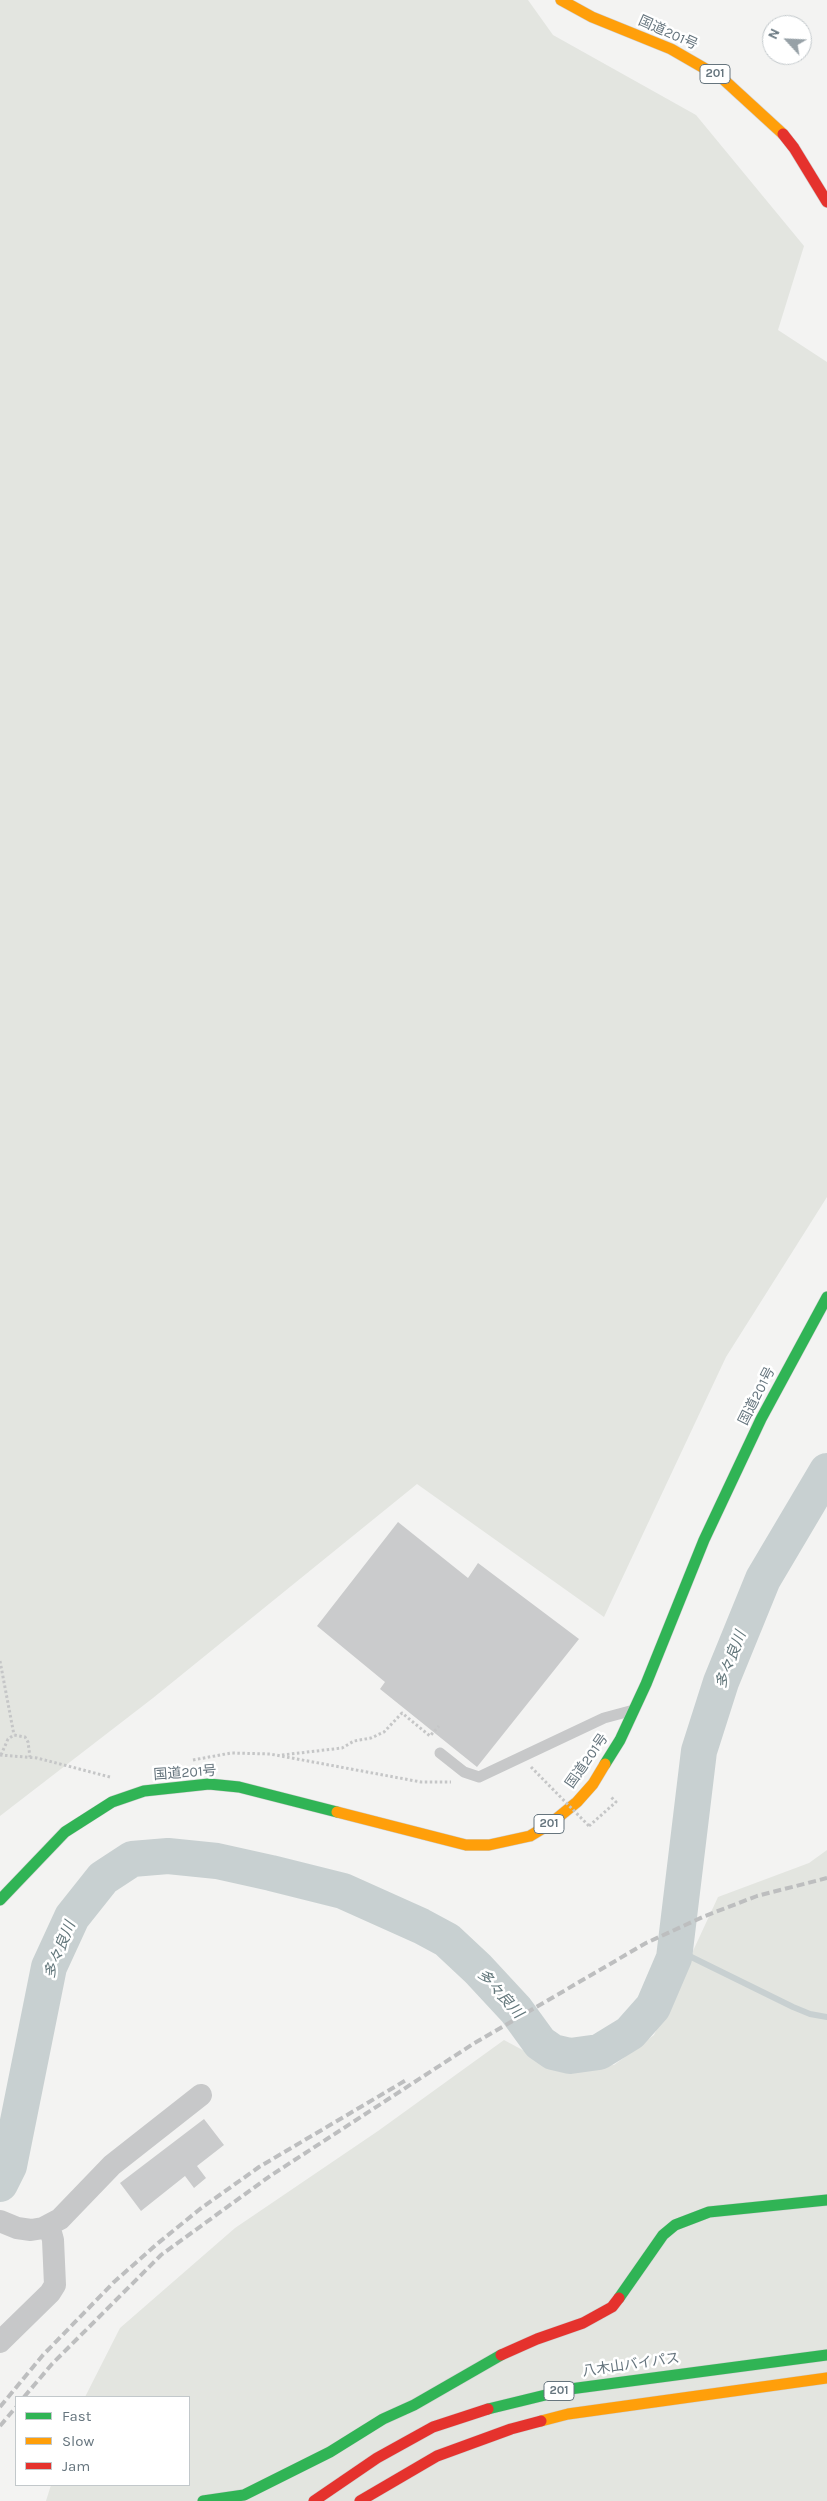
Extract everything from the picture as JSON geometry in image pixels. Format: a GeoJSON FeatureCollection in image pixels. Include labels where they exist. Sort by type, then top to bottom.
{"type":"FeatureCollection","features":[{"type":"Feature","properties":{"kind":"main road","name":"国道201号"},"geometry":{"type":"LineString","coordinates":[[561,0],[592,17],[671,49],[723,79],[777,127],[794,148],[827,202]]}},
{"type":"Feature","properties":{"kind":"main road","name":"国道201号"},"geometry":{"type":"LineString","coordinates":[[0,1900],[65,1832],[90,1814],[112,1802],[144,1791],[175,1786],[209,1784],[239,1787],[466,1845],[489,1845],[511,1841],[530,1836],[550,1824],[577,1802],[608,1761],[634,1710],[704,1540],[761,1419],[827,1296]]}},
{"type":"Feature","properties":{"kind":"main road"},"geometry":{"type":"LineString","coordinates":[[203,2501],[244,2495],[330,2452],[383,2419],[414,2406],[488,2360],[537,2339],[583,2323],[612,2307],[663,2235],[675,2225],[709,2212],[827,2200]]}},
{"type":"Feature","properties":{"kind":"main road","name":"八木山バイパス"},"geometry":{"type":"LineString","coordinates":[[314,2501],[377,2458],[433,2427],[503,2404],[570,2389],[827,2355]]}},
{"type":"Feature","properties":{"kind":"main road","name":"201"},"geometry":{"type":"LineString","coordinates":[[360,2501],[437,2456],[511,2429],[568,2414],[827,2378]]}},
{"type":"Feature","properties":{"kind":"street"},"geometry":{"type":"LineString","coordinates":[[8,2224],[31,2230],[49,2225],[60,2219],[112,2165],[200,2096]]}},
{"type":"Feature","properties":{"kind":"street"},"geometry":{"type":"LineString","coordinates":[[0,2342],[50,2293],[54,2286],[54,2240],[49,2225]]}},
{"type":"Feature","properties":{"kind":"lane"},"geometry":{"type":"LineString","coordinates":[[440,1753],[464,1772],[479,1777],[604,1718],[634,1710]]}},
{"type":"Feature","properties":{"kind":"path"},"geometry":{"type":"LineString","coordinates":[[0,1661],[14,1735]]}},
{"type":"Feature","properties":{"kind":"path"},"geometry":{"type":"LineString","coordinates":[[278,1756],[342,1748],[354,1741],[371,1738],[384,1732],[402,1713],[430,1736],[439,1726]]}},
{"type":"Feature","properties":{"kind":"path"},"geometry":{"type":"LineString","coordinates":[[1,1755],[8,1739],[14,1735],[25,1737],[28,1742],[30,1757]]}},
{"type":"Feature","properties":{"kind":"path"},"geometry":{"type":"LineString","coordinates":[[531,1767],[589,1826]]}},
{"type":"Feature","properties":{"kind":"shaded area"},"geometry":{"type":"Polygon","coordinates":[[[0,0],[528,0],[553,35],[696,115],[804,246],[778,330],[827,362],[827,1197],[726,1357],[604,1617],[417,1484],[153,1698],[0,1816],[0,0]]]}},
{"type":"Feature","properties":{"kind":"shaded area"},"geometry":{"type":"Polygon","coordinates":[[[827,1850],[827,2501],[46,2501],[51,2486],[190,2486],[190,2396],[86,2396],[120,2328],[235,2228],[378,2131],[504,2040],[556,2068],[614,2065],[654,2035],[718,1897],[809,1863],[827,1850]]]}},
{"type":"Feature","properties":{"kind":"building"},"geometry":{"type":"Polygon","coordinates":[[[398,1522],[468,1578],[478,1563],[579,1639],[477,1767],[380,1689],[385,1682],[317,1626],[398,1522]]]}},
{"type":"Feature","properties":{"kind":"building"},"geometry":{"type":"Polygon","coordinates":[[[204,2119],[224,2145],[197,2166],[206,2178],[194,2188],[185,2176],[141,2211],[120,2183],[204,2119]]]}},
{"type":"Feature","properties":{"kind":"waterway","name":"多々良川"},"geometry":{"type":"LineString","coordinates":[[0,2184],[9,2166],[49,1967],[72,1917],[103,1878],[132,1859],[168,1856],[217,1861],[271,1873],[343,1891],[421,1926],[447,1940],[478,1969],[516,2010],[540,2043],[553,2052],[570,2056],[599,2052],[630,2033],[653,2007],[674,1958],[699,1751],[721,1682],[763,1579],[827,1471]]}},
{"type":"Feature","properties":{"kind":"waterway"},"geometry":{"type":"LineString","coordinates":[[675,1949],[793,2007],[810,2014],[827,2017]]}},
{"type":"Feature","properties":{"kind":"waterway"},"geometry":{"type":"LineString","coordinates":[[0,2154],[9,2166]]}},
{"type":"Feature","properties":{"kind":"railway"},"geometry":{"type":"LineString","coordinates":[[25,2396],[52,2364],[161,2255],[270,2176],[473,2044],[646,1943],[705,1916],[757,1896],[827,1878]]}},
{"type":"Feature","properties":{"kind":"railway"},"geometry":{"type":"LineString","coordinates":[[0,2407],[43,2355],[114,2282],[200,2209],[259,2167],[408,2079]]}},
{"type":"Feature","properties":{"kind":"railway"},"geometry":{"type":"LineString","coordinates":[[0,2426],[15,2408]]}},
{"type":"Feature","properties":{"kind":"traffic: fast"},"geometry":{"type":"LineString","coordinates":[[605,1764],[620,1740],[646,1684],[704,1540],[761,1419],[827,1297]]}},
{"type":"Feature","properties":{"kind":"traffic: fast"},"geometry":{"type":"LineString","coordinates":[[0,1900],[65,1832],[112,1802],[144,1791],[209,1784],[239,1787],[337,1812]]}},
{"type":"Feature","properties":{"kind":"traffic: fast"},"geometry":{"type":"LineString","coordinates":[[619,2298],[663,2235],[675,2225],[709,2212],[827,2200]]}},
{"type":"Feature","properties":{"kind":"traffic: fast"},"geometry":{"type":"LineString","coordinates":[[203,2501],[244,2495],[330,2452],[383,2419],[414,2405],[501,2355]]}},
{"type":"Feature","properties":{"kind":"traffic: fast"},"geometry":{"type":"LineString","coordinates":[[488,2409],[570,2389],[827,2355]]}},
{"type":"Feature","properties":{"kind":"traffic: slow"},"geometry":{"type":"LineString","coordinates":[[561,0],[592,17],[671,49],[723,79],[783,134]]}},
{"type":"Feature","properties":{"kind":"traffic: slow"},"geometry":{"type":"LineString","coordinates":[[337,1812],[466,1845],[489,1845],[530,1836],[550,1824],[577,1802],[593,1784],[605,1764]]}},
{"type":"Feature","properties":{"kind":"traffic: slow"},"geometry":{"type":"LineString","coordinates":[[541,2421],[568,2414],[827,2378]]}},
{"type":"Feature","properties":{"kind":"traffic: jam"},"geometry":{"type":"LineString","coordinates":[[783,134],[794,148],[827,202]]}},
{"type":"Feature","properties":{"kind":"traffic: jam"},"geometry":{"type":"LineString","coordinates":[[501,2355],[537,2339],[583,2323],[612,2307],[619,2298]]}},
{"type":"Feature","properties":{"kind":"traffic: jam"},"geometry":{"type":"LineString","coordinates":[[314,2501],[377,2458],[433,2427],[488,2409]]}},
{"type":"Feature","properties":{"kind":"traffic: jam"},"geometry":{"type":"LineString","coordinates":[[360,2501],[437,2456],[511,2429],[541,2421]]}}]}
